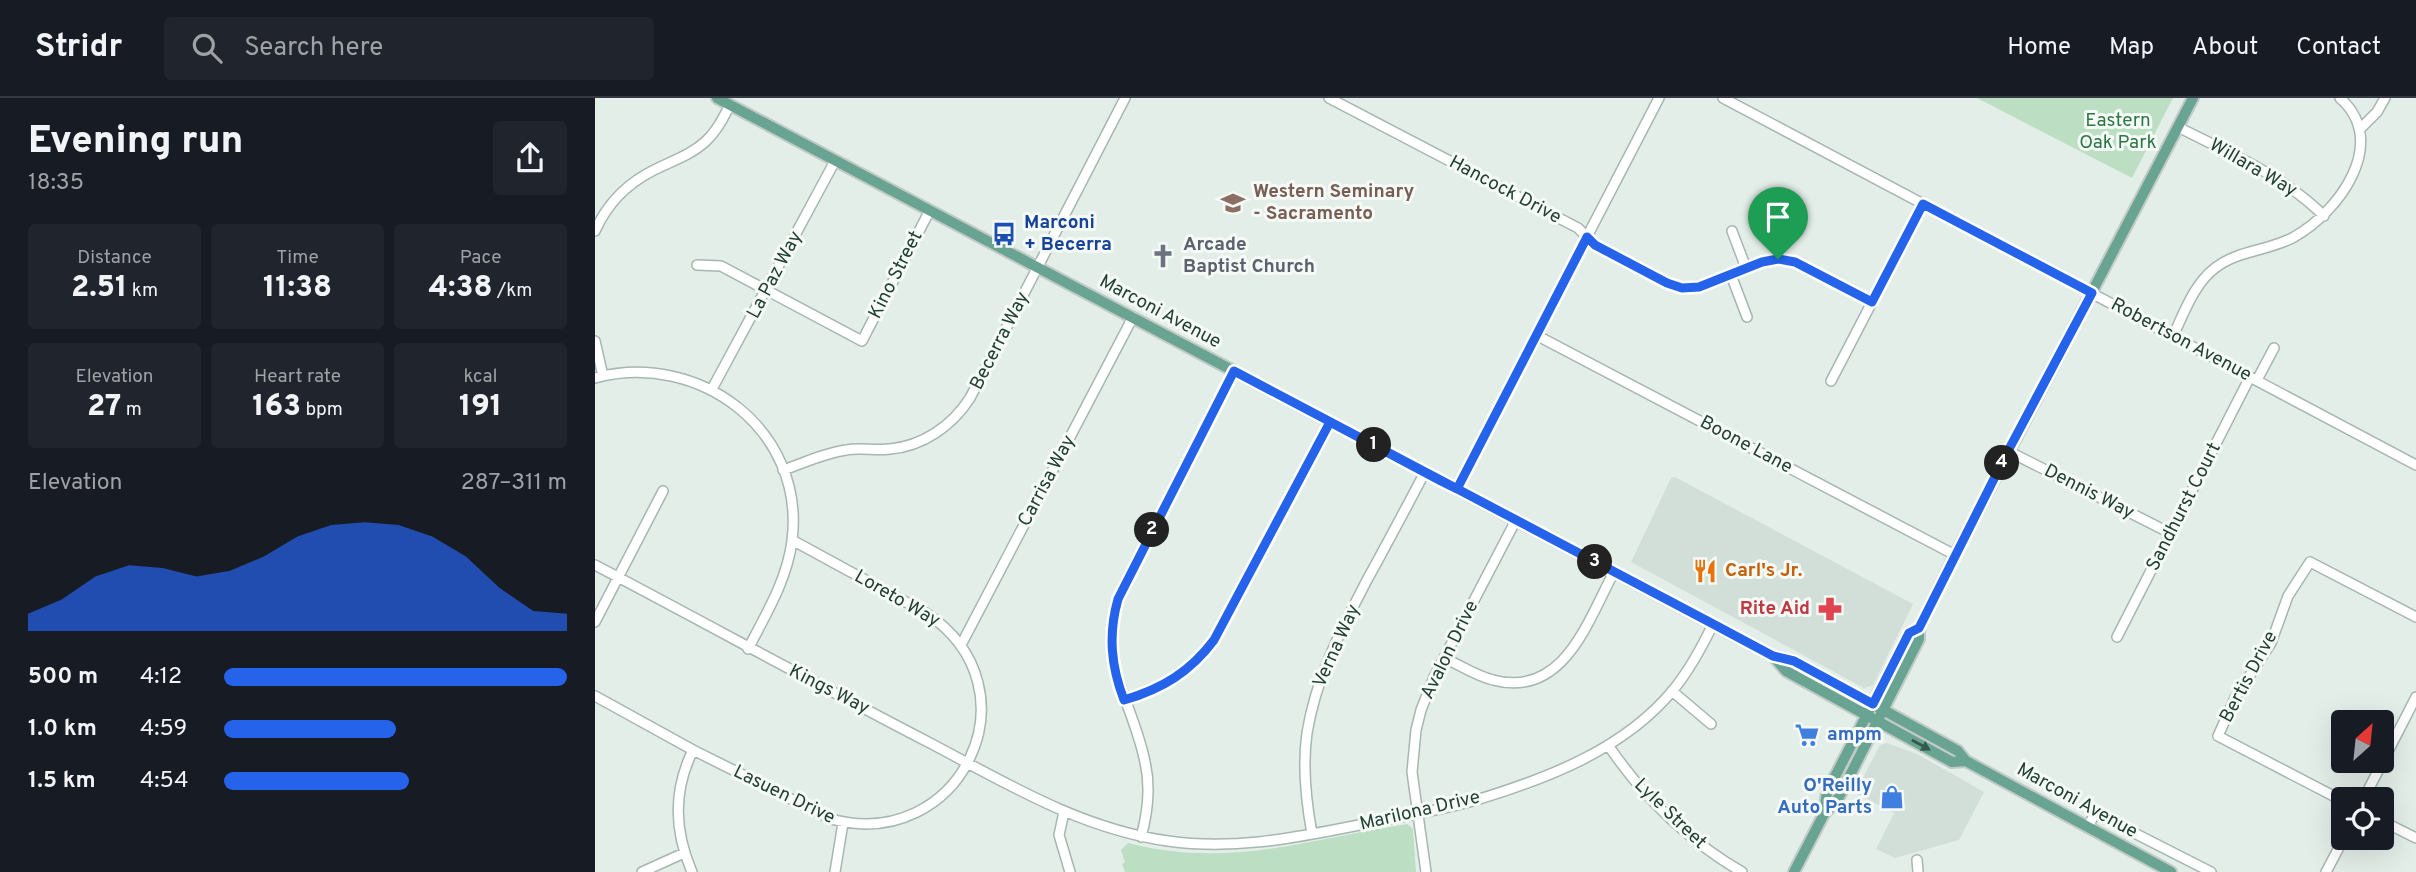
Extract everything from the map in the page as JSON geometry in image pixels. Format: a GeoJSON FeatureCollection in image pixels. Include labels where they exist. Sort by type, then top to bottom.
{"type":"FeatureCollection","features":[{"type":"Feature","properties":{"kind":"main road","name":"Marconi Avenue"},"geometry":{"type":"LineString","coordinates":[[717,98],[1773,656],[1794,661],[1958,751],[1966,761],[2171,872]]}},
{"type":"Feature","properties":{"kind":"main road"},"geometry":{"type":"LineString","coordinates":[[1794,872],[1823,814],[1827,792],[1867,715],[1878,707],[1919,639],[1919,628],[1955,555],[2193,98]]}},
{"type":"Feature","properties":{"kind":"main road","name":"Marconi Avenue"},"geometry":{"type":"LineString","coordinates":[[1773,656],[1786,671],[1952,762],[1966,761]]}},
{"type":"Feature","properties":{"kind":"main road"},"geometry":{"type":"LineString","coordinates":[[1823,814],[1839,797],[1878,721],[1878,707]]}},
{"type":"Feature","properties":{"kind":"street","name":"Becerra Way"},"geometry":{"type":"LineString","coordinates":[[783,470],[837,451],[902,447],[932,436],[950,423],[970,398],[1125,98]]}},
{"type":"Feature","properties":{"kind":"street","name":"Hancock Drive"},"geometry":{"type":"LineString","coordinates":[[1329,98],[1578,229],[1595,245],[1677,287],[1699,287],[1773,259],[1790,260],[1872,302]]}},
{"type":"Feature","properties":{"kind":"street"},"geometry":{"type":"LineString","coordinates":[[1457,489],[1659,98]]}},
{"type":"Feature","properties":{"kind":"street","name":"Robertson Avenue"},"geometry":{"type":"LineString","coordinates":[[1723,98],[2416,464]]}},
{"type":"Feature","properties":{"kind":"street"},"geometry":{"type":"LineString","coordinates":[[2173,336],[2194,293],[2213,269],[2228,259],[2293,238],[2324,216],[2343,191],[2358,161],[2362,144],[2360,130],[2351,109],[2340,98]]}},
{"type":"Feature","properties":{"kind":"street"},"geometry":{"type":"LineString","coordinates":[[2360,130],[2377,113],[2385,98]]}},
{"type":"Feature","properties":{"kind":"street"},"geometry":{"type":"LineString","coordinates":[[595,231],[605,213],[621,194],[641,177],[695,149],[714,132],[730,105]]}},
{"type":"Feature","properties":{"kind":"street","name":"Willara Way"},"geometry":{"type":"LineString","coordinates":[[2178,127],[2280,180],[2324,216]]}},
{"type":"Feature","properties":{"kind":"street","name":"La Paz Way"},"geometry":{"type":"LineString","coordinates":[[712,389],[835,161]]}},
{"type":"Feature","properties":{"kind":"street"},"geometry":{"type":"LineString","coordinates":[[1831,381],[1923,204]]}},
{"type":"Feature","properties":{"kind":"street","name":"Kino Street"},"geometry":{"type":"LineString","coordinates":[[767,291],[862,341],[930,210]]}},
{"type":"Feature","properties":{"kind":"street"},"geometry":{"type":"LineString","coordinates":[[1732,232],[1746,268]]}},
{"type":"Feature","properties":{"kind":"street"},"geometry":{"type":"LineString","coordinates":[[697,265],[721,266],[767,291]]}},
{"type":"Feature","properties":{"kind":"street"},"geometry":{"type":"LineString","coordinates":[[1731,275],[1747,317]]}},
{"type":"Feature","properties":{"kind":"street","name":"Carrisa Way"},"geometry":{"type":"LineString","coordinates":[[961,645],[1132,317]]}},
{"type":"Feature","properties":{"kind":"street","name":"Boone Lane"},"geometry":{"type":"LineString","coordinates":[[1536,335],[1955,555]]}},
{"type":"Feature","properties":{"kind":"street"},"geometry":{"type":"LineString","coordinates":[[595,341],[599,377],[621,372],[653,372],[685,378],[712,389],[740,409],[769,441],[783,470],[792,503],[792,540],[779,589],[748,649]]}},
{"type":"Feature","properties":{"kind":"street","name":"Sandhurst Court"},"geometry":{"type":"LineString","coordinates":[[2117,637],[2170,533],[2254,379],[2274,348]]}},
{"type":"Feature","properties":{"kind":"street"},"geometry":{"type":"LineString","coordinates":[[1141,837],[1147,807],[1147,778],[1138,738],[1112,660],[1111,640],[1118,599],[1234,371]]}},
{"type":"Feature","properties":{"kind":"street"},"geometry":{"type":"LineString","coordinates":[[1124,700],[1171,681],[1195,663],[1214,640],[1330,422]]}},
{"type":"Feature","properties":{"kind":"street","name":"Dennis Way"},"geometry":{"type":"LineString","coordinates":[[2008,451],[2170,533]]}},
{"type":"Feature","properties":{"kind":"street","name":"Verna Way"},"geometry":{"type":"LineString","coordinates":[[1311,834],[1305,767],[1307,736],[1316,690],[1339,633],[1425,472]]}},
{"type":"Feature","properties":{"kind":"street"},"geometry":{"type":"LineString","coordinates":[[595,622],[663,491]]}},
{"type":"Feature","properties":{"kind":"street","name":"Avalon Drive"},"geometry":{"type":"LineString","coordinates":[[1426,872],[1412,772],[1416,730],[1428,690],[1516,520]]}},
{"type":"Feature","properties":{"kind":"street","name":"Loreto Way"},"geometry":{"type":"LineString","coordinates":[[792,540],[926,612],[946,627],[961,645],[977,678],[982,710],[980,730],[967,762]]}},
{"type":"Feature","properties":{"kind":"street","name":"Bertis Drive"},"geometry":{"type":"LineString","coordinates":[[2331,795],[2218,736],[2235,698],[2271,643],[2288,596],[2310,562],[2416,617]]}},
{"type":"Feature","properties":{"kind":"street","name":"Kings Way"},"geometry":{"type":"LineString","coordinates":[[595,565],[748,649],[1064,812]]}},
{"type":"Feature","properties":{"kind":"street"},"geometry":{"type":"LineString","coordinates":[[1444,658],[1483,677],[1504,682],[1523,682],[1546,675],[1561,664],[1573,650],[1614,572]]}},
{"type":"Feature","properties":{"kind":"street","name":"Marilona Drive"},"geometry":{"type":"LineString","coordinates":[[1064,812],[1099,826],[1141,837],[1216,845],[1283,840],[1418,814],[1519,786],[1562,769],[1608,745],[1643,720],[1672,691],[1692,664],[1713,624]]}},
{"type":"Feature","properties":{"kind":"street"},"geometry":{"type":"LineString","coordinates":[[1672,691],[1711,724]]}},
{"type":"Feature","properties":{"kind":"street","name":"Lasuen Drive"},"geometry":{"type":"LineString","coordinates":[[595,696],[820,815],[843,823],[879,824],[912,815],[937,800],[967,762]]}},
{"type":"Feature","properties":{"kind":"street"},"geometry":{"type":"LineString","coordinates":[[2370,787],[2416,697]]}},
{"type":"Feature","properties":{"kind":"street","name":"Lyle Street"},"geometry":{"type":"LineString","coordinates":[[1608,745],[1639,788],[1667,816],[1696,842],[1742,872]]}},
{"type":"Feature","properties":{"kind":"street"},"geometry":{"type":"LineString","coordinates":[[692,872],[678,828],[678,802],[684,770],[694,750]]}},
{"type":"Feature","properties":{"kind":"street"},"geometry":{"type":"LineString","coordinates":[[1064,812],[1059,835],[1070,872]]}},
{"type":"Feature","properties":{"kind":"street"},"geometry":{"type":"LineString","coordinates":[[2088,827],[2095,813],[2210,872]]}},
{"type":"Feature","properties":{"kind":"street"},"geometry":{"type":"LineString","coordinates":[[835,872],[843,823]]}},
{"type":"Feature","properties":{"kind":"street"},"geometry":{"type":"LineString","coordinates":[[2394,827],[2416,838]]}},
{"type":"Feature","properties":{"kind":"street"},"geometry":{"type":"LineString","coordinates":[[2326,872],[2338,850]]}},
{"type":"Feature","properties":{"kind":"street"},"geometry":{"type":"LineString","coordinates":[[642,872],[684,853]]}},
{"type":"Feature","properties":{"kind":"street"},"geometry":{"type":"LineString","coordinates":[[1917,860],[1918,872]]}},
{"type":"Feature","properties":{"kind":"shaded area"},"geometry":{"type":"Polygon","coordinates":[[[1675,477],[1913,604],[1873,685],[1864,688],[1631,562],[1671,478],[1675,477]]]}},
{"type":"Feature","properties":{"kind":"shaded area"},"geometry":{"type":"Polygon","coordinates":[[[1887,743],[1917,754],[1984,792],[1959,840],[1895,858],[1876,849],[1894,813],[1855,793],[1880,745],[1887,743]]]}},
{"type":"Feature","properties":{"kind":"green space","name":"Eastern Oak Park"},"geometry":{"type":"Polygon","coordinates":[[[1977,98],[2173,98],[2132,178],[1977,98]]]}},
{"type":"Feature","properties":{"kind":"green space"},"geometry":{"type":"Polygon","coordinates":[[[1407,824],[1413,829],[1416,872],[1125,872],[1122,864],[1125,862],[1121,850],[1128,843],[1200,853],[1235,852],[1269,849],[1407,824]]]}},
{"type":"Feature","properties":{"kind":"place","name":"Western Seminary - Sacramento"},"geometry":{"type":"Point","coordinates":[1233,203]}},
{"type":"Feature","properties":{"kind":"place","name":"Marconi + Becerra"},"geometry":{"type":"Point","coordinates":[1004,234]}},
{"type":"Feature","properties":{"kind":"place","name":"Arcade Baptist Church"},"geometry":{"type":"Point","coordinates":[1163,256]}},
{"type":"Feature","properties":{"kind":"place","name":"Carl's Jr."},"geometry":{"type":"Point","coordinates":[1705,571]}},
{"type":"Feature","properties":{"kind":"place","name":"Rite Aid"},"geometry":{"type":"Point","coordinates":[1830,609]}},
{"type":"Feature","properties":{"kind":"place","name":"ampm"},"geometry":{"type":"Point","coordinates":[1807,735]}},
{"type":"Feature","properties":{"kind":"place","name":"O'Reilly Auto Parts"},"geometry":{"type":"Point","coordinates":[1892,797]}},
{"type":"Feature","properties":{"kind":"route"},"geometry":{"type":"LineString","coordinates":[[1778,259],[1762,262],[1699,287],[1682,288],[1667,283],[1595,245],[1587,237],[1457,489],[1441,481],[1330,422],[1214,640],[1183,673],[1158,688],[1124,700],[1112,660],[1112,626],[1118,599],[1234,371],[1315,414],[1441,481],[1773,656],[1794,661],[1873,704],[1909,633],[1919,628],[2008,451],[2092,293],[1923,204],[1872,302],[1795,262],[1778,259]]}}]}
